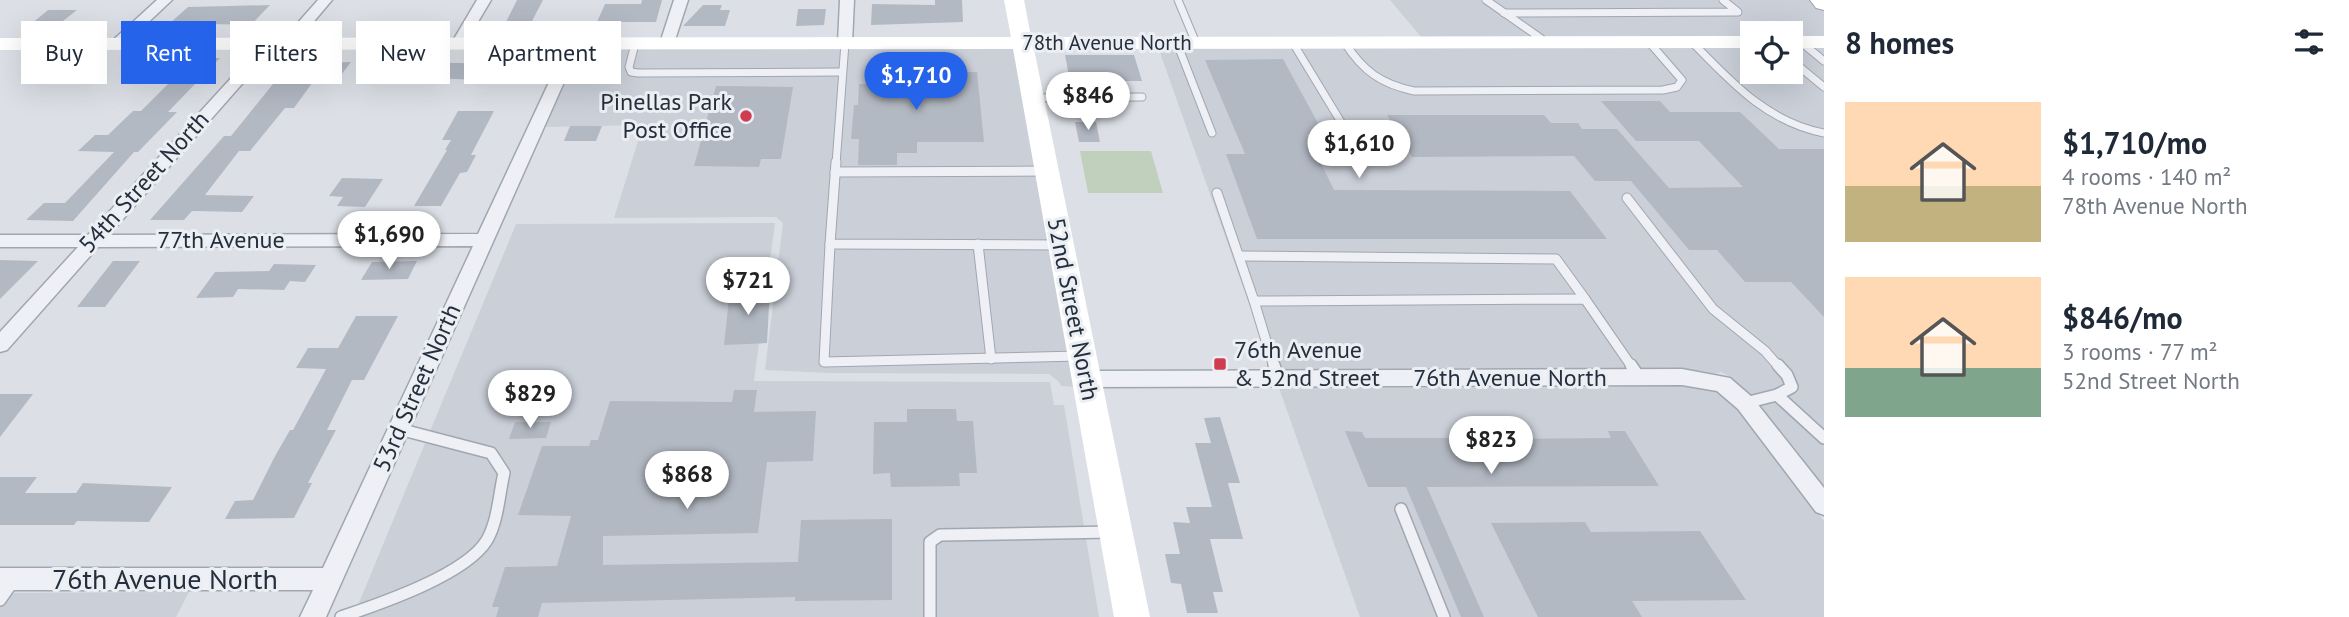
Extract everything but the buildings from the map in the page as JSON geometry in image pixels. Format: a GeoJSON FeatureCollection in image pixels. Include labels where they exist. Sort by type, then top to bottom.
{"type":"FeatureCollection","features":[{"type":"Feature","properties":{"kind":"street"},"geometry":{"type":"LineString","coordinates":[[117,44],[165,0]]}},
{"type":"Feature","properties":{"kind":"street","name":"54th Street North"},"geometry":{"type":"LineString","coordinates":[[307,21],[325,0]]}},
{"type":"Feature","properties":{"kind":"street"},"geometry":{"type":"LineString","coordinates":[[458,44],[484,0]]}},
{"type":"Feature","properties":{"kind":"street"},"geometry":{"type":"LineString","coordinates":[[667,43],[681,0]]}},
{"type":"Feature","properties":{"kind":"street"},"geometry":{"type":"LineString","coordinates":[[845,43],[847,0]]}},
{"type":"Feature","properties":{"kind":"street","name":"52nd Street North"},"geometry":{"type":"LineString","coordinates":[[1014,0],[1132,617]]}},
{"type":"Feature","properties":{"kind":"street","name":"78th Avenue North"},"geometry":{"type":"LineString","coordinates":[[621,44],[1740,42]]}},
{"type":"Feature","properties":{"kind":"street","name":"78th Avenue North"},"geometry":{"type":"LineString","coordinates":[[0,44],[230,44]]}},
{"type":"Feature","properties":{"kind":"street","name":"78th Avenue North"},"geometry":{"type":"LineString","coordinates":[[342,44],[464,44]]}},
{"type":"Feature","properties":{"kind":"street"},"geometry":{"type":"LineString","coordinates":[[1803,50],[1823,54]]}},
{"type":"Feature","properties":{"kind":"street","name":"54th Street North"},"geometry":{"type":"LineString","coordinates":[[0,345],[90,240],[233,84]]}},
{"type":"Feature","properties":{"kind":"street","name":"53rd Street North"},"geometry":{"type":"LineString","coordinates":[[313,617],[556,84]]}},
{"type":"Feature","properties":{"kind":"street","name":"77th Avenue"},"geometry":{"type":"LineString","coordinates":[[0,241],[484,240]]}},
{"type":"Feature","properties":{"kind":"street","name":"76th Avenue North"},"geometry":{"type":"LineString","coordinates":[[1085,367],[1278,378],[1682,377],[1723,384],[1745,403]]}},
{"type":"Feature","properties":{"kind":"street"},"geometry":{"type":"LineString","coordinates":[[1745,403],[1824,505]]}},
{"type":"Feature","properties":{"kind":"street","name":"76th Avenue North"},"geometry":{"type":"LineString","coordinates":[[7,579],[330,579]]}},
{"type":"Feature","properties":{"kind":"lane"},"geometry":{"type":"LineString","coordinates":[[1178,0],[1212,133]]}},
{"type":"Feature","properties":{"kind":"lane"},"geometry":{"type":"LineString","coordinates":[[1486,0],[1546,43]]}},
{"type":"Feature","properties":{"kind":"lane"},"geometry":{"type":"LineString","coordinates":[[1504,13],[1738,12],[1723,0]]}},
{"type":"Feature","properties":{"kind":"lane"},"geometry":{"type":"LineString","coordinates":[[1345,43],[1367,74],[1378,81],[1414,91],[1663,90],[1677,86],[1682,80],[1648,42]]}},
{"type":"Feature","properties":{"kind":"lane"},"geometry":{"type":"LineString","coordinates":[[1692,42],[1732,82],[1771,115],[1803,130],[1824,134]]}},
{"type":"Feature","properties":{"kind":"lane"},"geometry":{"type":"LineString","coordinates":[[845,43],[824,362],[992,359],[1085,367]]}},
{"type":"Feature","properties":{"kind":"lane"},"geometry":{"type":"LineString","coordinates":[[1293,43],[1347,132]]}},
{"type":"Feature","properties":{"kind":"lane"},"geometry":{"type":"LineString","coordinates":[[635,44],[629,69],[638,74],[842,72]]}},
{"type":"Feature","properties":{"kind":"lane"},"geometry":{"type":"LineString","coordinates":[[1803,60],[1824,87]]}},
{"type":"Feature","properties":{"kind":"lane"},"geometry":{"type":"LineString","coordinates":[[1033,98],[1142,97]]}},
{"type":"Feature","properties":{"kind":"lane"},"geometry":{"type":"LineString","coordinates":[[835,172],[1047,171]]}},
{"type":"Feature","properties":{"kind":"lane"},"geometry":{"type":"LineString","coordinates":[[1217,193],[1278,378]]}},
{"type":"Feature","properties":{"kind":"lane"},"geometry":{"type":"LineString","coordinates":[[1627,198],[1713,309],[1765,351],[1787,375],[1792,387],[1777,395],[1745,403]]}},
{"type":"Feature","properties":{"kind":"lane"},"geometry":{"type":"LineString","coordinates":[[830,244],[1061,245]]}},
{"type":"Feature","properties":{"kind":"lane"},"geometry":{"type":"LineString","coordinates":[[978,244],[992,359]]}},
{"type":"Feature","properties":{"kind":"lane"},"geometry":{"type":"LineString","coordinates":[[1238,256],[1556,259],[1639,377]]}},
{"type":"Feature","properties":{"kind":"lane"},"geometry":{"type":"LineString","coordinates":[[1254,301],[1585,299]]}},
{"type":"Feature","properties":{"kind":"lane"},"geometry":{"type":"LineString","coordinates":[[1777,395],[1824,438]]}},
{"type":"Feature","properties":{"kind":"lane"},"geometry":{"type":"LineString","coordinates":[[341,617],[386,601],[461,565],[486,543],[504,473],[491,453],[399,429]]}},
{"type":"Feature","properties":{"kind":"lane"},"geometry":{"type":"LineString","coordinates":[[1401,509],[1444,617]]}},
{"type":"Feature","properties":{"kind":"lane"},"geometry":{"type":"LineString","coordinates":[[930,617],[930,542],[940,535],[1116,532]]}},
{"type":"Feature","properties":{"kind":"lane"},"geometry":{"type":"LineString","coordinates":[[0,600],[7,579]]}},
{"type":"Feature","properties":{"kind":"shaded area"},"geometry":{"type":"Polygon","coordinates":[[[1390,0],[1813,0],[1824,8],[1824,38],[1803,38],[1803,21],[1740,21],[1740,38],[1422,38],[1390,0]]]}},
{"type":"Feature","properties":{"kind":"shaded area"},"geometry":{"type":"Polygon","coordinates":[[[1158,47],[1740,47],[1740,84],[1803,84],[1803,47],[1824,47],[1824,489],[1731,377],[1721,372],[1715,374],[1676,368],[1272,369],[1158,47]]]}},
{"type":"Feature","properties":{"kind":"shaded area"},"geometry":{"type":"Polygon","coordinates":[[[621,48],[1016,48],[1077,387],[1061,386],[1049,374],[828,373],[765,370],[783,223],[776,217],[614,218],[643,125],[542,127],[563,84],[621,84],[621,48]]]}},
{"type":"Feature","properties":{"kind":"shaded area"},"geometry":{"type":"Polygon","coordinates":[[[775,223],[754,381],[1050,382],[1054,405],[1064,405],[1099,617],[353,617],[516,224],[775,223]]]}},
{"type":"Feature","properties":{"kind":"shaded area"},"geometry":{"type":"Polygon","coordinates":[[[1688,387],[1721,392],[1735,405],[1824,521],[1824,617],[1360,617],[1279,388],[1688,387]]]}},
{"type":"Feature","properties":{"kind":"shaded area"},"geometry":{"type":"Polygon","coordinates":[[[189,592],[176,617],[0,617],[0,593],[189,592]]]}},
{"type":"Feature","properties":{"kind":"green space"},"geometry":{"type":"Polygon","coordinates":[[[1080,151],[1151,151],[1163,193],[1088,193],[1080,151]]]}},
{"type":"Feature","properties":{"kind":"place","name":"Pinellas Park Post Office"},"geometry":{"type":"Point","coordinates":[746,116]}},
{"type":"Feature","properties":{"kind":"place","name":"76th Avenue & 52nd Street"},"geometry":{"type":"Point","coordinates":[1220,364]}}]}
